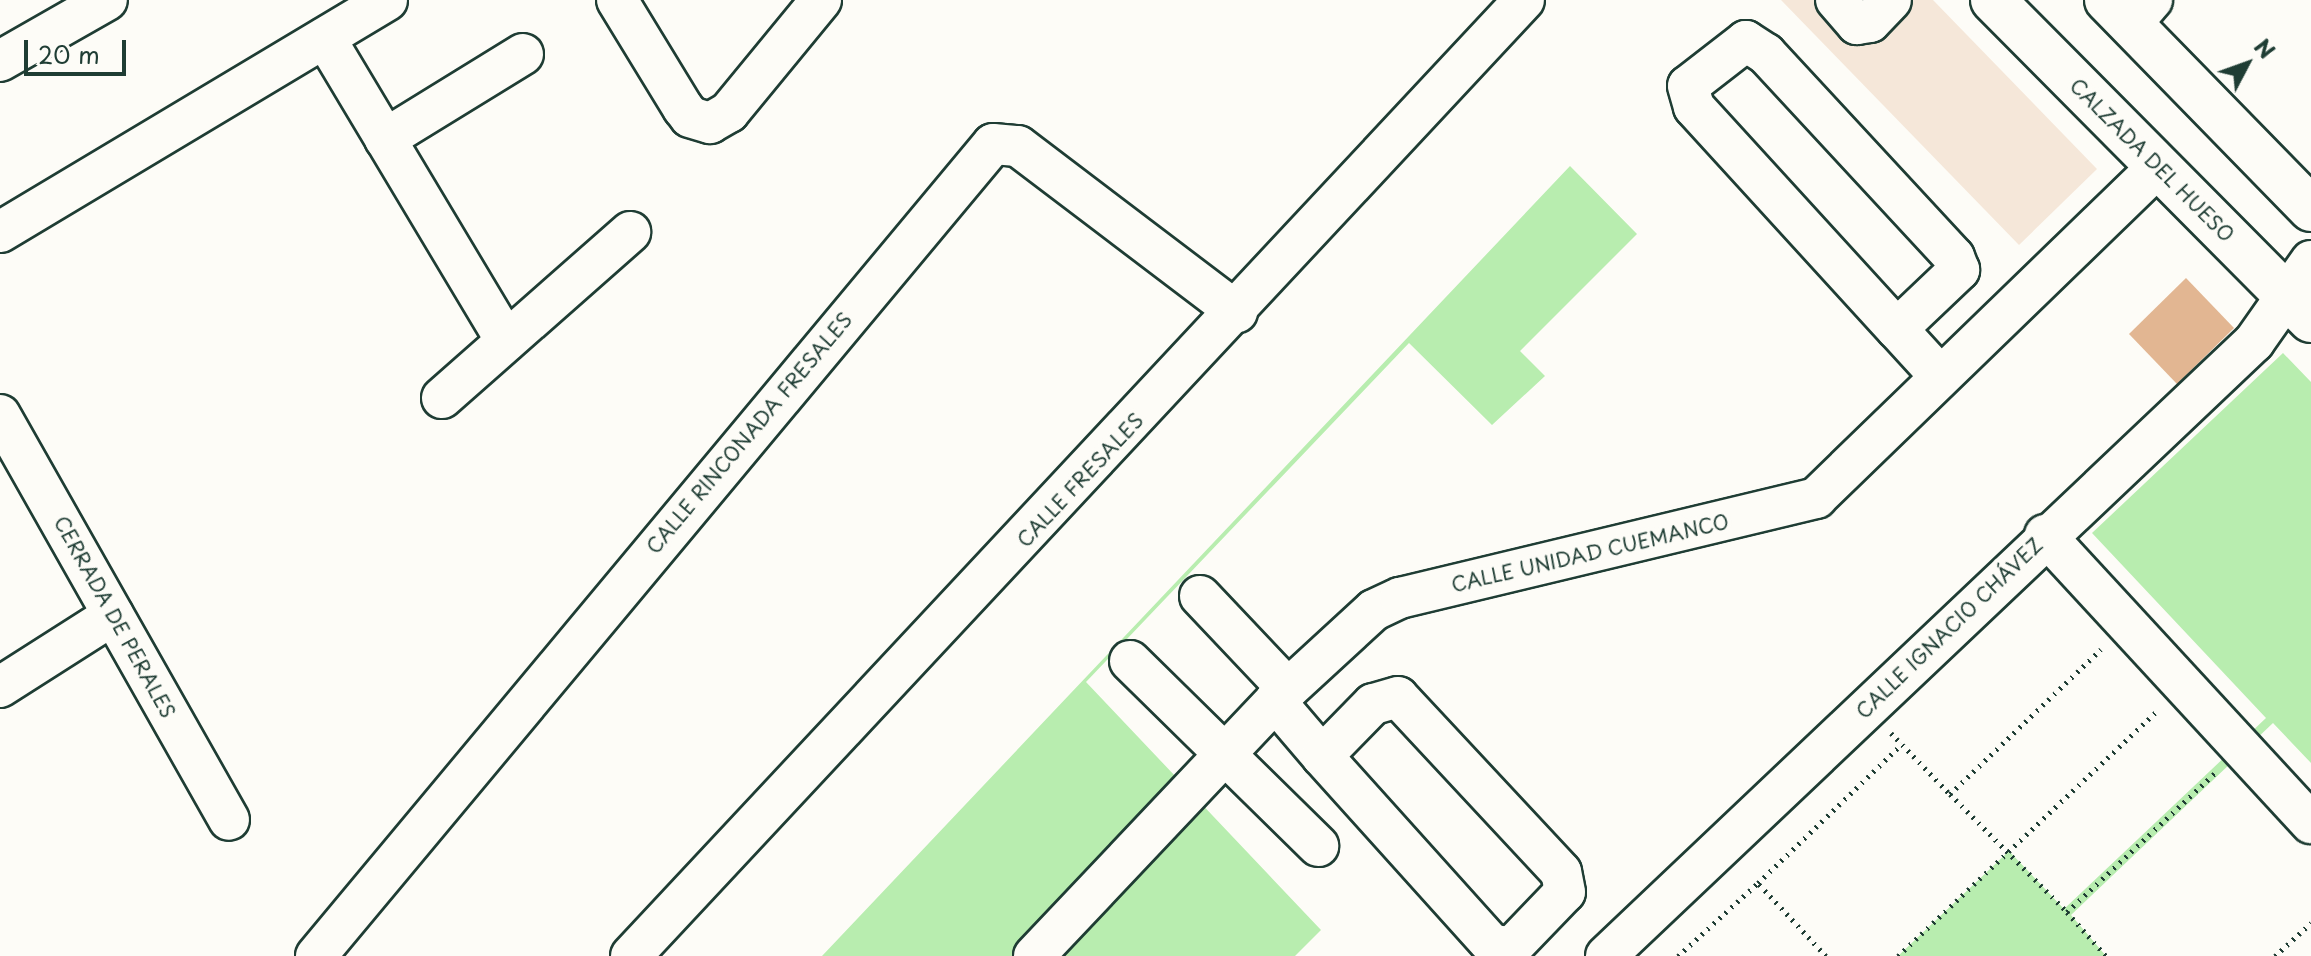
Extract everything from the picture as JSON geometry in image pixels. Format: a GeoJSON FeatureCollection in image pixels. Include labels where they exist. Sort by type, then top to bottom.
{"type":"FeatureCollection","features":[{"type":"Feature","properties":{"kind":"main road","name":"CALZADA DEL HUESO"},"geometry":{"type":"LineString","coordinates":[[1993,0],[2159,166],[2303,292]]}},
{"type":"Feature","properties":{"kind":"main road"},"geometry":{"type":"LineString","coordinates":[[2130,8],[2311,209]]}},
{"type":"Feature","properties":{"kind":"street"},"geometry":{"type":"LineString","coordinates":[[0,61],[107,0]]}},
{"type":"Feature","properties":{"kind":"street"},"geometry":{"type":"LineString","coordinates":[[0,232],[387,0]]}},
{"type":"Feature","properties":{"kind":"street"},"geometry":{"type":"LineString","coordinates":[[617,0],[683,108],[690,117],[710,123],[729,112],[821,0]]}},
{"type":"Feature","properties":{"kind":"street","name":"CALLE FRESALES"},"geometry":{"type":"LineString","coordinates":[[631,956],[1237,312],[1524,0]]}},
{"type":"Feature","properties":{"kind":"street"},"geometry":{"type":"LineString","coordinates":[[1836,0],[1857,24],[1870,22],[1891,0]]}},
{"type":"Feature","properties":{"kind":"street"},"geometry":{"type":"LineString","coordinates":[[325,38],[506,341]]}},
{"type":"Feature","properties":{"kind":"street"},"geometry":{"type":"LineString","coordinates":[[1897,329],[1959,270],[1954,257],[1766,54],[1746,41],[1688,86],[1694,107],[1939,375]]}},
{"type":"Feature","properties":{"kind":"street"},"geometry":{"type":"LineString","coordinates":[[385,139],[523,54]]}},
{"type":"Feature","properties":{"kind":"street","name":"CALLE RINCONADA FRESALES"},"geometry":{"type":"LineString","coordinates":[[316,956],[993,144],[1018,146],[1237,312]]}},
{"type":"Feature","properties":{"kind":"street","name":"CALLE UNIDAD CUEMANCO"},"geometry":{"type":"LineString","coordinates":[[1034,956],[1281,695],[1348,629],[1400,598],[1816,498],[1939,375],[2159,166]]}},
{"type":"Feature","properties":{"kind":"street"},"geometry":{"type":"LineString","coordinates":[[442,398],[630,232]]}},
{"type":"Feature","properties":{"kind":"street","name":"CALLE IGNACIO CHÁVEZ"},"geometry":{"type":"LineString","coordinates":[[1606,956],[2045,535],[2254,342],[2303,292]]}},
{"type":"Feature","properties":{"kind":"street","name":"CERRADA DE PERALES"},"geometry":{"type":"LineString","coordinates":[[0,415],[229,820]]}},
{"type":"Feature","properties":{"kind":"street"},"geometry":{"type":"LineString","coordinates":[[2045,535],[2311,823]]}},
{"type":"Feature","properties":{"kind":"street"},"geometry":{"type":"LineString","coordinates":[[1200,596],[1281,695],[1322,756],[1492,945],[1512,947],[1565,892],[1561,872],[1398,697],[1373,704],[1322,756]]}},
{"type":"Feature","properties":{"kind":"street"},"geometry":{"type":"LineString","coordinates":[[0,687],[113,615]]}},
{"type":"Feature","properties":{"kind":"street"},"geometry":{"type":"LineString","coordinates":[[1130,661],[1318,846]]}},
{"type":"Feature","properties":{"kind":"path"},"geometry":{"type":"LineString","coordinates":[[1950,794],[2128,624]]}},
{"type":"Feature","properties":{"kind":"path"},"geometry":{"type":"LineString","coordinates":[[1898,956],[2185,684]]}},
{"type":"Feature","properties":{"kind":"path"},"geometry":{"type":"LineString","coordinates":[[1868,706],[2106,956]]}},
{"type":"Feature","properties":{"kind":"path"},"geometry":{"type":"LineString","coordinates":[[1678,956],[1902,744]]}},
{"type":"Feature","properties":{"kind":"path"},"geometry":{"type":"LineString","coordinates":[[2067,912],[2243,747]]}},
{"type":"Feature","properties":{"kind":"path"},"geometry":{"type":"LineString","coordinates":[[1758,883],[1826,956]]}},
{"type":"Feature","properties":{"kind":"path"},"geometry":{"type":"LineString","coordinates":[[2275,956],[2311,923]]}},
{"type":"Feature","properties":{"kind":"shaded area"},"geometry":{"type":"Polygon","coordinates":[[[1781,0],[1933,0],[2097,169],[2019,245],[1781,0]]]}},
{"type":"Feature","properties":{"kind":"green space"},"geometry":{"type":"Polygon","coordinates":[[[1570,166],[1637,234],[1520,351],[1545,376],[1492,425],[1409,343],[1086,682],[1321,930],[1295,956],[822,956],[1570,166]]]}},
{"type":"Feature","properties":{"kind":"green space"},"geometry":{"type":"Polygon","coordinates":[[[2283,353],[2311,382],[2311,763],[2273,723],[2071,915],[2106,956],[1898,956],[2009,851],[2064,909],[2266,718],[2092,533],[2283,353]]]}},
{"type":"Feature","properties":{"kind":"building"},"geometry":{"type":"Polygon","coordinates":[[[2186,278],[2234,328],[2177,384],[2129,334],[2186,278]]]}}]}
